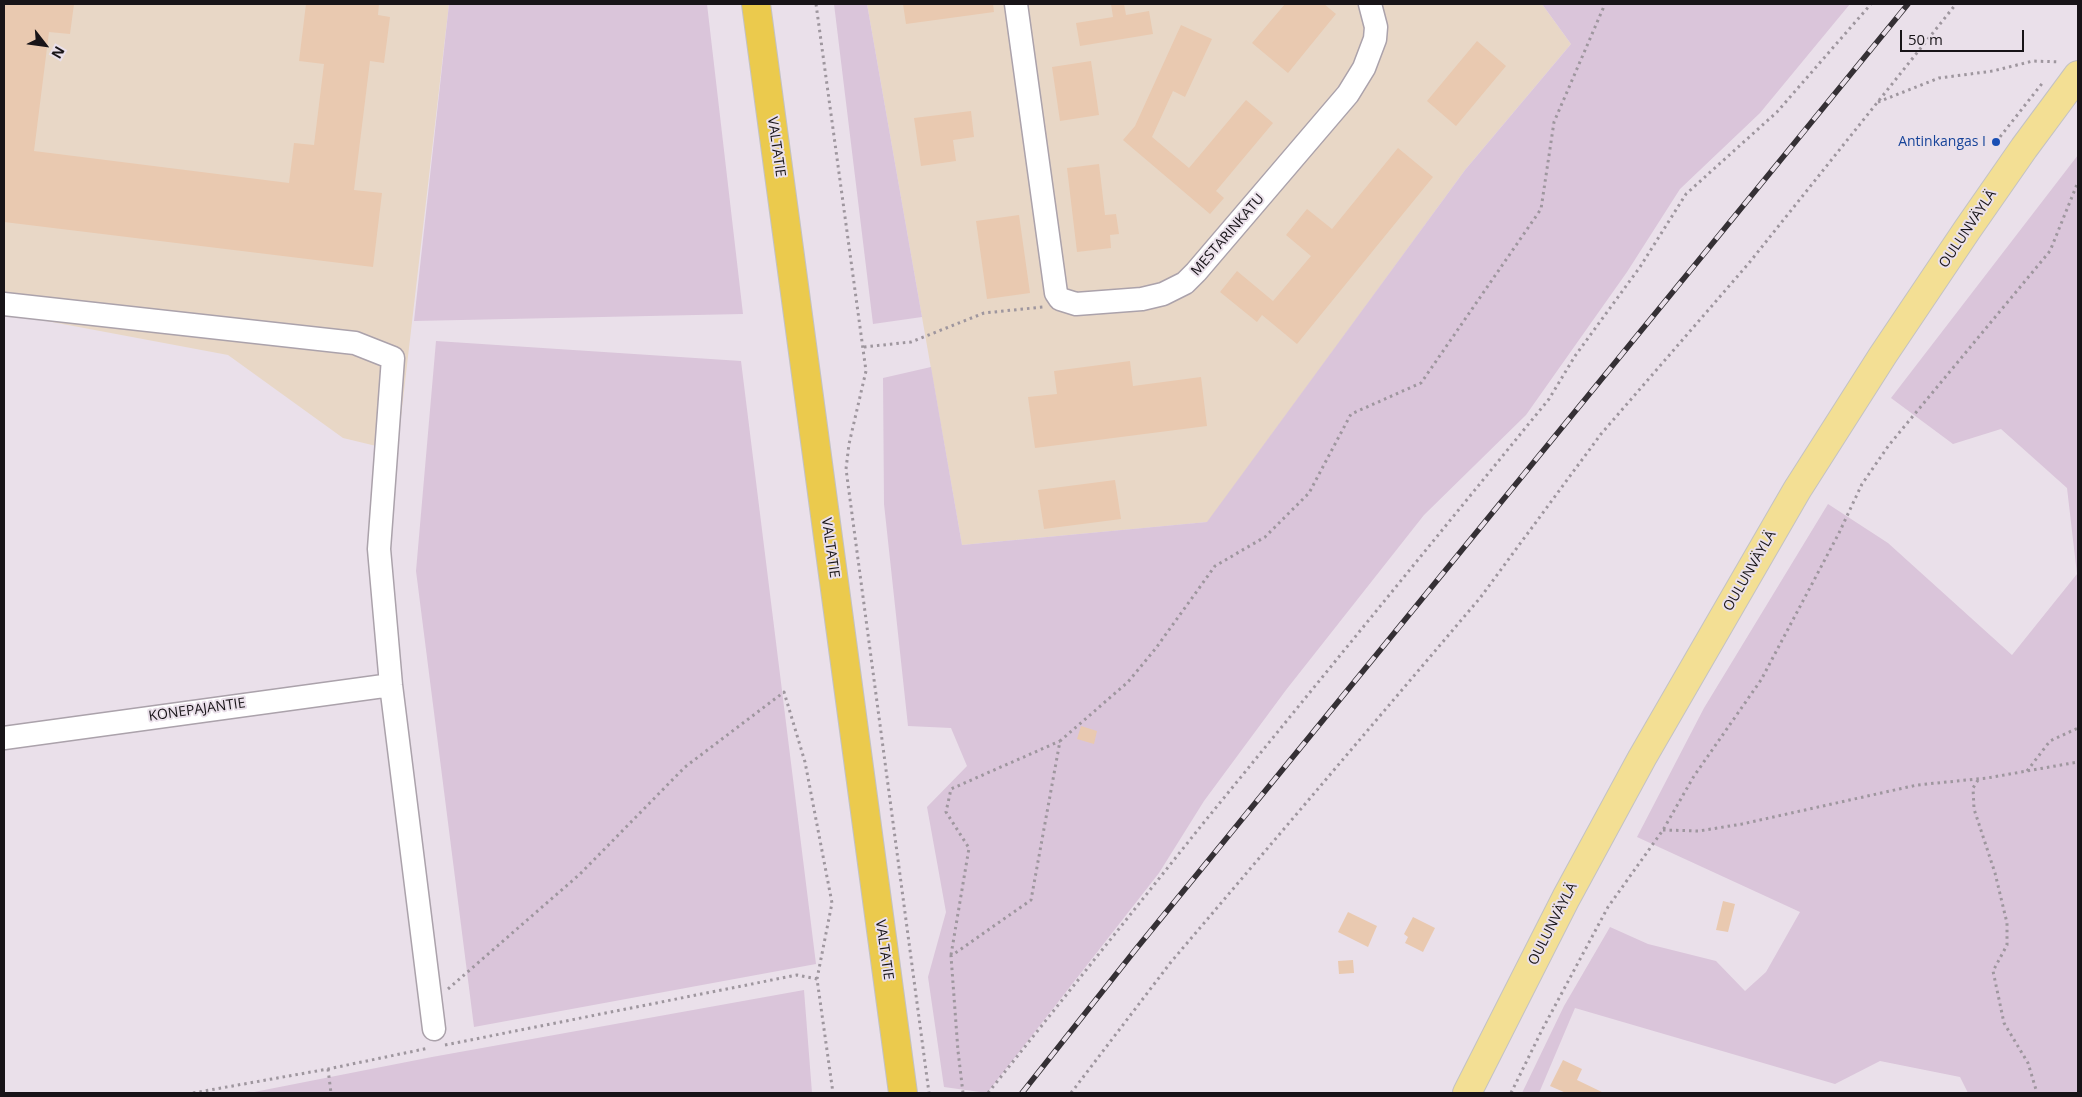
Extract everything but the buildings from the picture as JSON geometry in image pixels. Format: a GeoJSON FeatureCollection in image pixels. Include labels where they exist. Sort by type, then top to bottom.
{"type":"FeatureCollection","features":[{"type":"Feature","properties":{"kind":"highway","name":"VALTATIE"},"geometry":{"type":"LineString","coordinates":[[756,4],[903,1093]]}},
{"type":"Feature","properties":{"kind":"main road","name":"OULUNVÄYLÄ"},"geometry":{"type":"LineString","coordinates":[[1467,1093],[1566,898],[1642,758],[1798,490],[1883,355],[2024,148],[2069,68]]}},
{"type":"Feature","properties":{"kind":"street"},"geometry":{"type":"LineString","coordinates":[[1016,4],[1056,293],[1060,299],[1076,304]]}},
{"type":"Feature","properties":{"kind":"street","name":"MESTARINKATU"},"geometry":{"type":"LineString","coordinates":[[1076,304],[1142,299],[1163,294],[1185,283],[1196,272],[1348,94],[1364,68],[1375,40],[1376,27],[1370,4]]}},
{"type":"Feature","properties":{"kind":"street"},"geometry":{"type":"LineString","coordinates":[[4,304],[355,343],[393,358],[379,549],[390,685],[430,1038]]}},
{"type":"Feature","properties":{"kind":"street","name":"KONEPAJANTIE"},"geometry":{"type":"LineString","coordinates":[[4,738],[390,685]]}},
{"type":"Feature","properties":{"kind":"path"},"geometry":{"type":"LineString","coordinates":[[816,4],[864,347],[865,379],[848,444],[846,469],[929,1093]]}},
{"type":"Feature","properties":{"kind":"path"},"geometry":{"type":"LineString","coordinates":[[963,1093],[951,956],[969,848],[946,812],[950,788],[1060,741],[1128,682],[1156,648],[1215,566],[1265,537],[1309,493],[1351,414],[1421,383],[1541,210],[1554,122],[1604,4]]}},
{"type":"Feature","properties":{"kind":"path"},"geometry":{"type":"LineString","coordinates":[[988,1093],[1208,818],[1549,400],[1575,356],[1640,268],[1686,194],[1777,112],[1871,4]]}},
{"type":"Feature","properties":{"kind":"path"},"geometry":{"type":"LineString","coordinates":[[1071,1093],[1171,962],[1480,598],[1601,434],[1748,263],[1956,4]]}},
{"type":"Feature","properties":{"kind":"path"},"geometry":{"type":"LineString","coordinates":[[1877,102],[1939,78],[1993,71],[2032,61],[2069,68]]}},
{"type":"Feature","properties":{"kind":"path"},"geometry":{"type":"LineString","coordinates":[[1511,1093],[1542,1030],[1608,907],[1663,830],[1694,776],[1761,680],[1862,484],[1889,446],[2050,251],[2078,182]]}},
{"type":"Feature","properties":{"kind":"path"},"geometry":{"type":"LineString","coordinates":[[864,347],[910,342],[984,312],[1076,304]]}},
{"type":"Feature","properties":{"kind":"path"},"geometry":{"type":"LineString","coordinates":[[444,992],[580,874],[685,767],[784,692],[805,762],[832,903],[817,979],[833,1093]]}},
{"type":"Feature","properties":{"kind":"path"},"geometry":{"type":"LineString","coordinates":[[2026,772],[2050,741],[2078,728]]}},
{"type":"Feature","properties":{"kind":"path"},"geometry":{"type":"LineString","coordinates":[[951,956],[1032,900],[1060,741]]}},
{"type":"Feature","properties":{"kind":"path"},"geometry":{"type":"LineString","coordinates":[[1663,830],[1700,831],[1742,824],[1917,785],[1979,779],[2078,762]]}},
{"type":"Feature","properties":{"kind":"path"},"geometry":{"type":"LineString","coordinates":[[1979,779],[1973,788],[1974,809],[1995,873],[2007,923],[2007,945],[1993,971],[2004,1023],[2028,1063],[2037,1093]]}},
{"type":"Feature","properties":{"kind":"path"},"geometry":{"type":"LineString","coordinates":[[193,1093],[328,1069],[430,1038],[797,975],[817,979]]}},
{"type":"Feature","properties":{"kind":"path"},"geometry":{"type":"LineString","coordinates":[[328,1069],[331,1093]]}},
{"type":"Feature","properties":{"kind":"shaded area"},"geometry":{"type":"Polygon","coordinates":[[[4,4],[449,4],[397,451],[343,438],[228,355],[4,313],[4,4]]]}},
{"type":"Feature","properties":{"kind":"shaded area"},"geometry":{"type":"Polygon","coordinates":[[[449,4],[707,4],[743,314],[414,321],[449,4]]]}},
{"type":"Feature","properties":{"kind":"shaded area"},"geometry":{"type":"Polygon","coordinates":[[[834,4],[867,4],[922,317],[873,324],[834,4]]]}},
{"type":"Feature","properties":{"kind":"shaded area"},"geometry":{"type":"Polygon","coordinates":[[[867,4],[1542,4],[1571,44],[1465,170],[1208,522],[962,545],[867,4]]]}},
{"type":"Feature","properties":{"kind":"shaded area"},"geometry":{"type":"Polygon","coordinates":[[[1542,4],[1850,4],[1760,113],[1680,189],[1627,272],[1526,415],[1424,515],[1286,690],[1204,801],[1159,873],[987,1093],[944,1087],[928,977],[946,912],[927,807],[967,766],[951,728],[908,726],[884,504],[883,378],[931,367],[962,545],[1207,522],[1465,170],[1571,44],[1542,4]]]}},
{"type":"Feature","properties":{"kind":"shaded area"},"geometry":{"type":"Polygon","coordinates":[[[2078,155],[2078,1093],[1968,1093],[1960,1077],[1880,1061],[1835,1084],[1575,1008],[1539,1093],[1522,1093],[1564,1006],[1610,927],[1648,944],[1716,961],[1745,991],[1766,972],[1800,912],[1637,837],[1704,708],[1828,504],[1888,543],[2012,655],[2077,574],[2067,488],[2001,429],[1953,444],[1891,398],[2078,155]]]}},
{"type":"Feature","properties":{"kind":"shaded area"},"geometry":{"type":"Polygon","coordinates":[[[436,341],[741,361],[816,964],[474,1027],[416,571],[436,341]]]}},
{"type":"Feature","properties":{"kind":"shaded area"},"geometry":{"type":"Polygon","coordinates":[[[804,990],[812,1093],[249,1093],[432,1057],[804,990]]]}},
{"type":"Feature","properties":{"kind":"railway"},"geometry":{"type":"LineString","coordinates":[[1022,1093],[1136,949],[1908,4]]}},
{"type":"Feature","properties":{"kind":"place","name":"Antinkangas I"},"geometry":{"type":"Point","coordinates":[1996,142]}}]}
